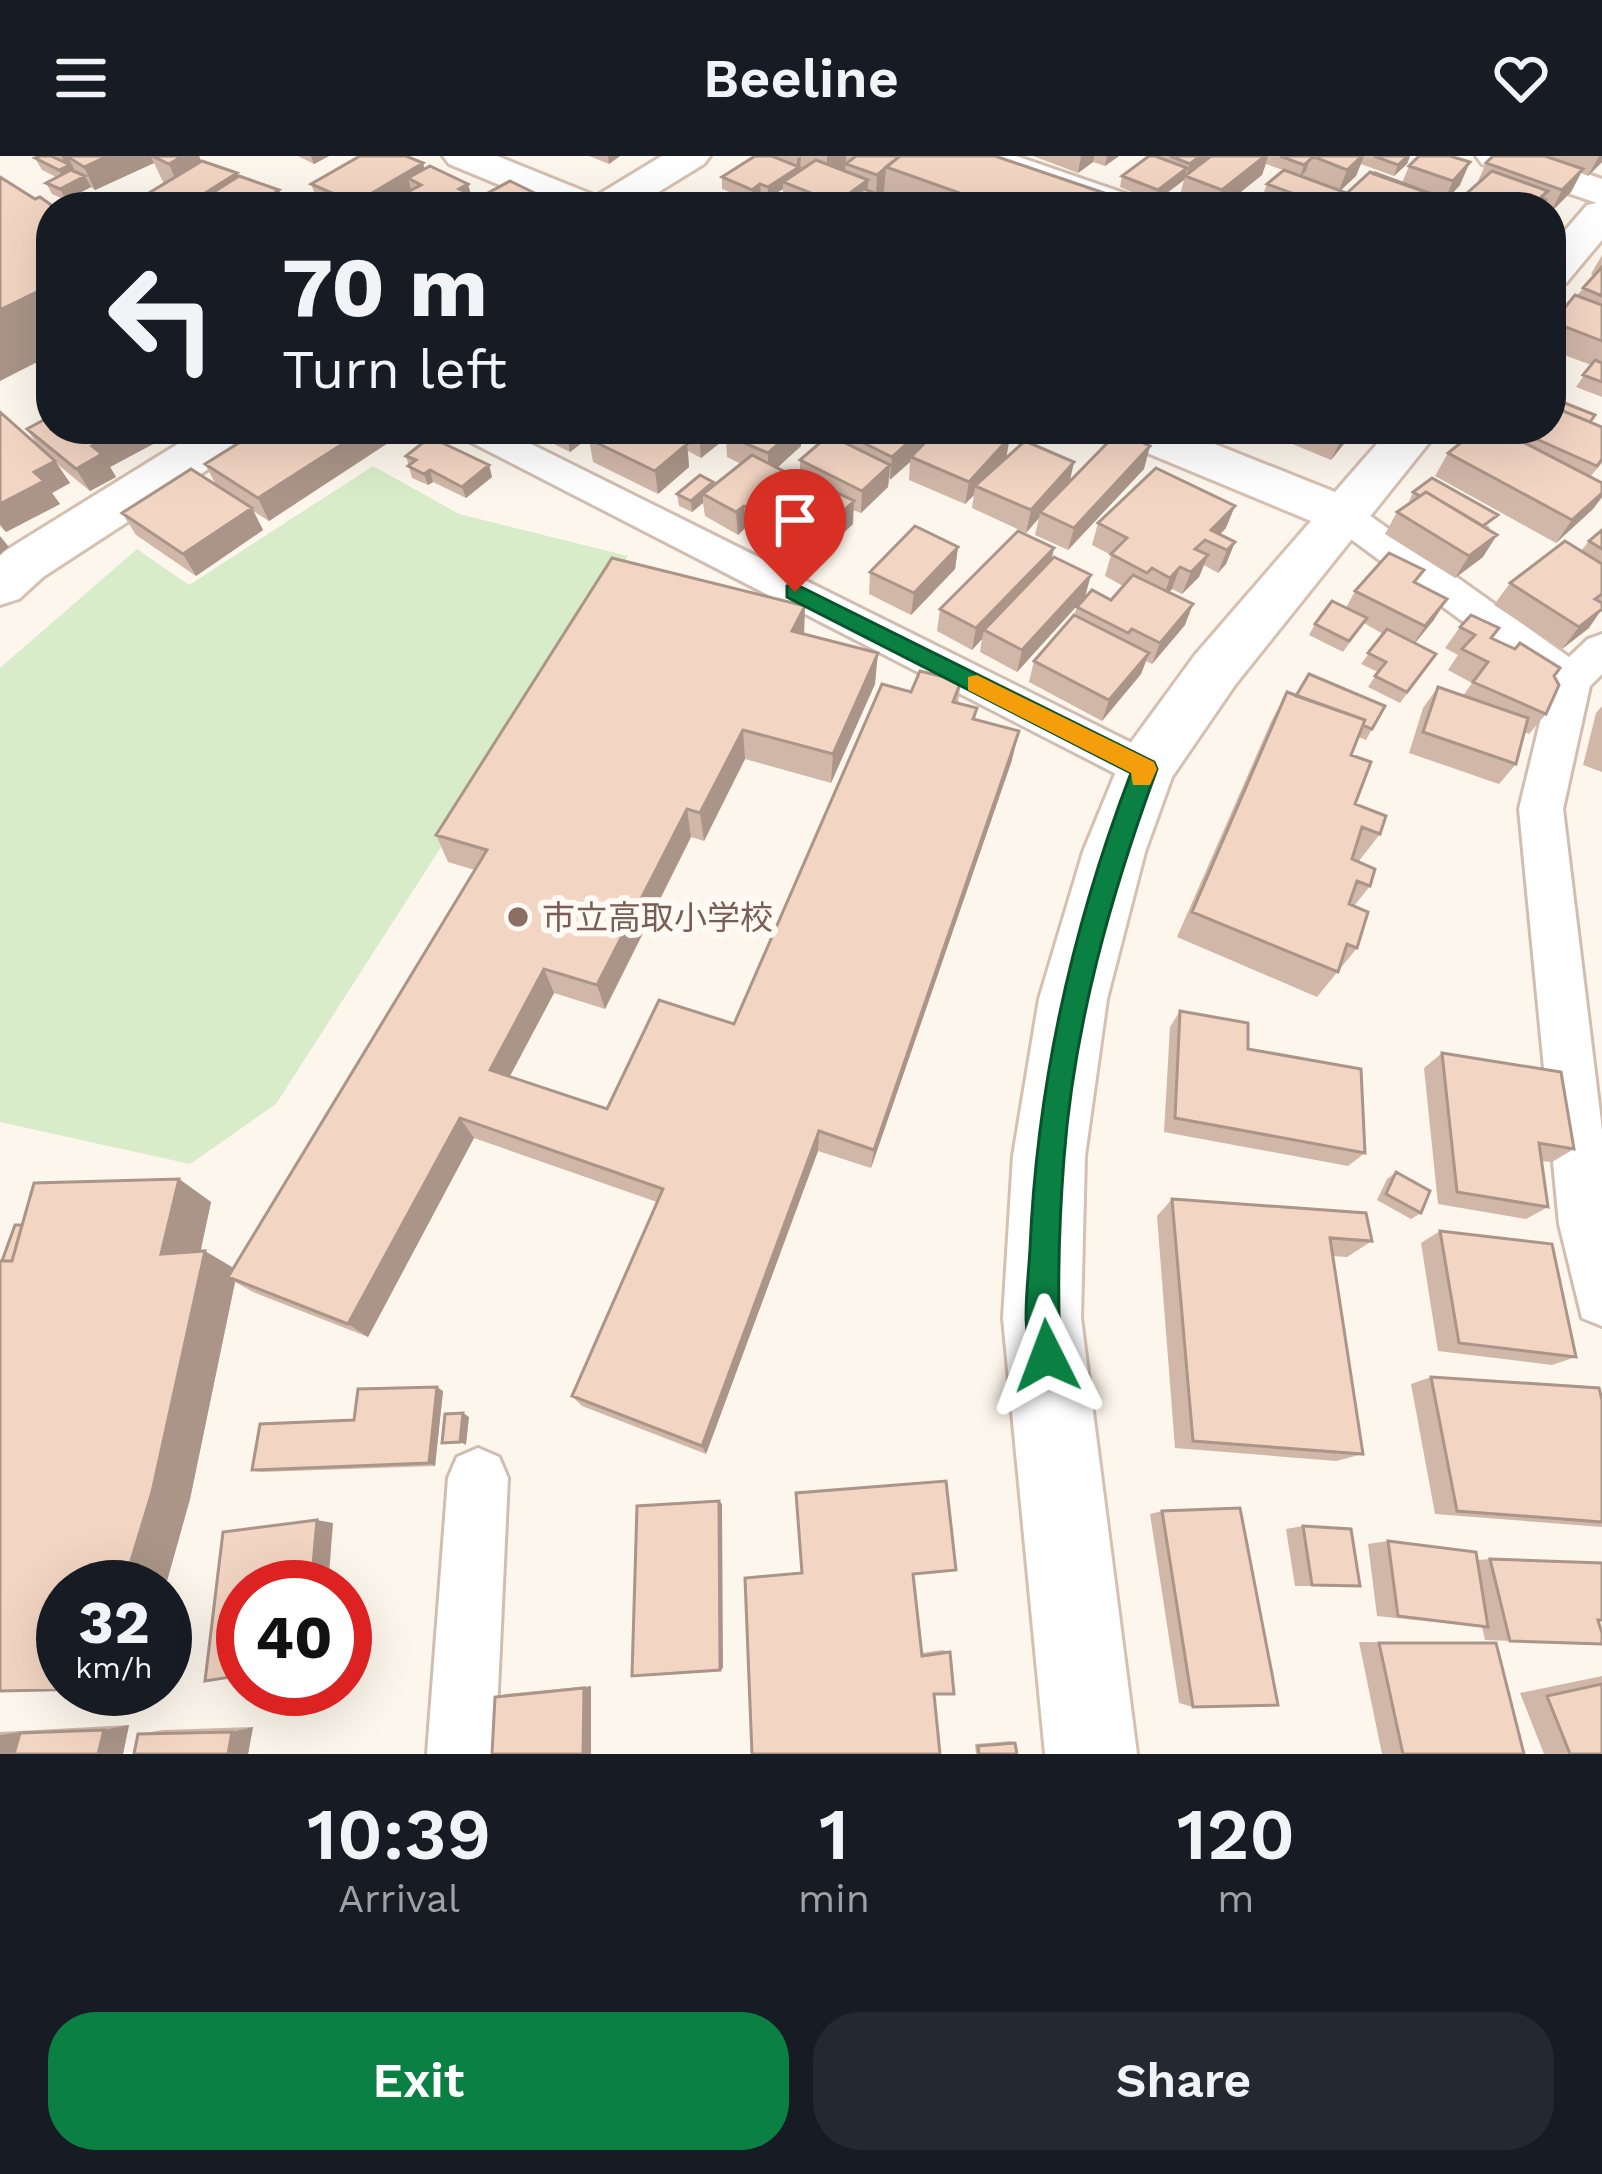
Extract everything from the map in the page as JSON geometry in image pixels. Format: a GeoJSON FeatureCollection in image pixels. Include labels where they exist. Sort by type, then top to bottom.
{"type":"FeatureCollection","features":[{"type":"Feature","properties":{"kind":"street"},"geometry":{"type":"LineString","coordinates":[[463,156],[551,192]]}},
{"type":"Feature","properties":{"kind":"street"},"geometry":{"type":"LineString","coordinates":[[631,192],[690,156]]}},
{"type":"Feature","properties":{"kind":"street"},"geometry":{"type":"LineString","coordinates":[[988,156],[1093,192]]}},
{"type":"Feature","properties":{"kind":"street"},"geometry":{"type":"LineString","coordinates":[[1496,156],[1602,192]]}},
{"type":"Feature","properties":{"kind":"street"},"geometry":{"type":"LineString","coordinates":[[1566,256],[1602,214]]}},
{"type":"Feature","properties":{"kind":"street"},"geometry":{"type":"LineString","coordinates":[[0,586],[24,564],[212,444]]}},
{"type":"Feature","properties":{"kind":"street"},"geometry":{"type":"LineString","coordinates":[[503,444],[1145,769]]}},
{"type":"Feature","properties":{"kind":"street"},"geometry":{"type":"LineString","coordinates":[[1170,444],[1342,514],[1587,664],[1541,809],[1586,1224],[1602,1298]]}},
{"type":"Feature","properties":{"kind":"street"},"geometry":{"type":"LineString","coordinates":[[1091,1754],[1042,1318],[1049,1156],[1073,999],[1114,852],[1145,769],[1215,670],[1404,444]]}},
{"type":"Feature","properties":{"kind":"street"},"geometry":{"type":"LineString","coordinates":[[461,1754],[478,1478]]}},
{"type":"Feature","properties":{"kind":"green space"},"geometry":{"type":"Polygon","coordinates":[[[373,466],[459,514],[628,556],[276,1104],[190,1164],[0,1122],[0,668],[137,549],[189,585],[373,466]]]}},
{"type":"Feature","properties":{"kind":"building"},"geometry":{"type":"Polygon","coordinates":[[[71,156],[108,156],[84,167],[71,156]]]}},
{"type":"Feature","properties":{"kind":"building"},"geometry":{"type":"Polygon","coordinates":[[[152,156],[183,156],[169,164],[152,156]]]}},
{"type":"Feature","properties":{"kind":"building"},"geometry":{"type":"Polygon","coordinates":[[[360,156],[406,156],[423,163],[374,192],[330,192],[311,184],[360,156]]]}},
{"type":"Feature","properties":{"kind":"building"},"geometry":{"type":"Polygon","coordinates":[[[755,156],[772,156],[799,167],[768,187],[760,184],[752,190],[722,177],[755,156]]]}},
{"type":"Feature","properties":{"kind":"building"},"geometry":{"type":"Polygon","coordinates":[[[856,156],[900,156],[877,175],[846,164],[856,156]]]}},
{"type":"Feature","properties":{"kind":"building"},"geometry":{"type":"Polygon","coordinates":[[[900,156],[995,156],[1101,192],[957,192],[886,167],[900,156]]]}},
{"type":"Feature","properties":{"kind":"building"},"geometry":{"type":"Polygon","coordinates":[[[1149,156],[1187,168],[1158,190],[1122,176],[1149,156]]]}},
{"type":"Feature","properties":{"kind":"building"},"geometry":{"type":"Polygon","coordinates":[[[1170,156],[1200,156],[1190,164],[1170,156]]]}},
{"type":"Feature","properties":{"kind":"building"},"geometry":{"type":"Polygon","coordinates":[[[1211,156],[1265,156],[1222,190],[1185,176],[1211,156]]]}},
{"type":"Feature","properties":{"kind":"building"},"geometry":{"type":"Polygon","coordinates":[[[1280,156],[1312,156],[1313,157],[1304,165],[1280,156]]]}},
{"type":"Feature","properties":{"kind":"building"},"geometry":{"type":"Polygon","coordinates":[[[1312,156],[1362,156],[1347,170],[1312,156]]]}},
{"type":"Feature","properties":{"kind":"building"},"geometry":{"type":"Polygon","coordinates":[[[1374,156],[1408,156],[1398,165],[1374,156]]]}},
{"type":"Feature","properties":{"kind":"building"},"geometry":{"type":"Polygon","coordinates":[[[1419,156],[1450,156],[1470,162],[1453,181],[1409,166],[1419,156]]]}},
{"type":"Feature","properties":{"kind":"building"},"geometry":{"type":"Polygon","coordinates":[[[1493,156],[1545,156],[1583,169],[1562,190],[1486,163],[1493,156]]]}},
{"type":"Feature","properties":{"kind":"building"},"geometry":{"type":"Polygon","coordinates":[[[35,158],[70,165],[59,170],[35,158]]]}},
{"type":"Feature","properties":{"kind":"building"},"geometry":{"type":"Polygon","coordinates":[[[816,160],[868,180],[851,192],[808,192],[783,182],[816,160]]]}},
{"type":"Feature","properties":{"kind":"building"},"geometry":{"type":"Polygon","coordinates":[[[202,161],[237,173],[207,192],[151,192],[202,161]]]}},
{"type":"Feature","properties":{"kind":"building"},"geometry":{"type":"Polygon","coordinates":[[[430,166],[468,184],[459,189],[466,192],[408,192],[421,185],[408,178],[430,166]]]}},
{"type":"Feature","properties":{"kind":"building"},"geometry":{"type":"Polygon","coordinates":[[[71,170],[85,176],[60,189],[46,183],[71,170]]]}},
{"type":"Feature","properties":{"kind":"building"},"geometry":{"type":"Polygon","coordinates":[[[1284,170],[1344,192],[1289,192],[1267,184],[1284,170]]]}},
{"type":"Feature","properties":{"kind":"building"},"geometry":{"type":"Polygon","coordinates":[[[1492,171],[1548,191],[1547,192],[1468,192],[1492,171]]]}},
{"type":"Feature","properties":{"kind":"building"},"geometry":{"type":"Polygon","coordinates":[[[1370,172],[1426,192],[1348,192],[1370,172]]]}},
{"type":"Feature","properties":{"kind":"building"},"geometry":{"type":"Polygon","coordinates":[[[239,176],[279,190],[276,192],[214,192],[239,176]]]}},
{"type":"Feature","properties":{"kind":"building"},"geometry":{"type":"Polygon","coordinates":[[[0,177],[36,199],[36,292],[0,310],[0,177]]]}},
{"type":"Feature","properties":{"kind":"building"},"geometry":{"type":"Polygon","coordinates":[[[510,181],[533,192],[490,192],[510,181]]]}},
{"type":"Feature","properties":{"kind":"building"},"geometry":{"type":"Polygon","coordinates":[[[1602,267],[1602,296],[1583,288],[1602,267]]]}},
{"type":"Feature","properties":{"kind":"building"},"geometry":{"type":"Polygon","coordinates":[[[1575,295],[1602,305],[1602,341],[1566,327],[1566,306],[1575,295]]]}},
{"type":"Feature","properties":{"kind":"building"},"geometry":{"type":"Polygon","coordinates":[[[1595,360],[1602,363],[1602,382],[1583,375],[1595,360]]]}},
{"type":"Feature","properties":{"kind":"building"},"geometry":{"type":"Polygon","coordinates":[[[1566,404],[1595,415],[1590,422],[1566,412],[1566,404]]]}},
{"type":"Feature","properties":{"kind":"building"},"geometry":{"type":"Polygon","coordinates":[[[0,412],[55,461],[34,472],[44,481],[0,504],[0,412]]]}},
{"type":"Feature","properties":{"kind":"building"},"geometry":{"type":"Polygon","coordinates":[[[1566,412],[1602,427],[1602,459],[1597,466],[1548,444],[1566,444],[1566,412]]]}},
{"type":"Feature","properties":{"kind":"building"},"geometry":{"type":"Polygon","coordinates":[[[45,444],[96,444],[92,446],[102,454],[76,469],[45,444]]]}},
{"type":"Feature","properties":{"kind":"building"},"geometry":{"type":"Polygon","coordinates":[[[237,444],[343,444],[258,498],[205,464],[237,444]]]}},
{"type":"Feature","properties":{"kind":"building"},"geometry":{"type":"Polygon","coordinates":[[[421,444],[445,444],[489,465],[462,487],[430,470],[424,474],[408,466],[416,460],[406,456],[421,444]]]}},
{"type":"Feature","properties":{"kind":"building"},"geometry":{"type":"Polygon","coordinates":[[[599,444],[687,444],[655,471],[599,444]]]}},
{"type":"Feature","properties":{"kind":"building"},"geometry":{"type":"Polygon","coordinates":[[[747,444],[778,444],[768,453],[747,444]]]}},
{"type":"Feature","properties":{"kind":"building"},"geometry":{"type":"Polygon","coordinates":[[[819,444],[847,444],[890,465],[862,491],[800,460],[819,444]]]}},
{"type":"Feature","properties":{"kind":"building"},"geometry":{"type":"Polygon","coordinates":[[[866,444],[906,444],[892,457],[866,444]]]}},
{"type":"Feature","properties":{"kind":"building"},"geometry":{"type":"Polygon","coordinates":[[[924,444],[1004,444],[969,482],[911,457],[924,444]]]}},
{"type":"Feature","properties":{"kind":"building"},"geometry":{"type":"Polygon","coordinates":[[[1022,444],[1074,462],[1031,510],[975,486],[1022,444]]]}},
{"type":"Feature","properties":{"kind":"building"},"geometry":{"type":"Polygon","coordinates":[[[1106,444],[1150,446],[1074,528],[1040,512],[1106,444]]]}},
{"type":"Feature","properties":{"kind":"building"},"geometry":{"type":"Polygon","coordinates":[[[1459,444],[1527,444],[1602,483],[1602,493],[1572,520],[1448,453],[1459,444]]]}},
{"type":"Feature","properties":{"kind":"building"},"geometry":{"type":"Polygon","coordinates":[[[752,455],[801,480],[759,514],[744,506],[736,512],[703,494],[752,455]]]}},
{"type":"Feature","properties":{"kind":"building"},"geometry":{"type":"Polygon","coordinates":[[[1156,468],[1235,506],[1211,530],[1235,542],[1227,550],[1205,540],[1195,549],[1208,555],[1191,572],[1180,567],[1170,578],[1152,568],[1147,573],[1111,554],[1127,538],[1098,523],[1156,468]]]}},
{"type":"Feature","properties":{"kind":"building"},"geometry":{"type":"Polygon","coordinates":[[[191,469],[252,508],[183,554],[122,513],[191,469]]]}},
{"type":"Feature","properties":{"kind":"building"},"geometry":{"type":"Polygon","coordinates":[[[700,475],[713,482],[691,501],[677,494],[700,475]]]}},
{"type":"Feature","properties":{"kind":"building"},"geometry":{"type":"Polygon","coordinates":[[[1432,478],[1498,515],[1483,526],[1426,492],[1420,496],[1413,492],[1432,478]]]}},
{"type":"Feature","properties":{"kind":"building"},"geometry":{"type":"Polygon","coordinates":[[[825,487],[854,501],[809,543],[769,522],[801,494],[811,499],[825,487]]]}},
{"type":"Feature","properties":{"kind":"building"},"geometry":{"type":"Polygon","coordinates":[[[1426,492],[1497,535],[1469,556],[1397,512],[1426,492]]]}},
{"type":"Feature","properties":{"kind":"building"},"geometry":{"type":"Polygon","coordinates":[[[915,526],[958,547],[914,593],[870,572],[915,526]]]}},
{"type":"Feature","properties":{"kind":"building"},"geometry":{"type":"Polygon","coordinates":[[[1602,530],[1602,549],[1589,541],[1602,530]]]}},
{"type":"Feature","properties":{"kind":"building"},"geometry":{"type":"Polygon","coordinates":[[[1018,531],[1054,548],[976,628],[940,609],[1018,531]]]}},
{"type":"Feature","properties":{"kind":"building"},"geometry":{"type":"Polygon","coordinates":[[[1565,541],[1602,564],[1602,594],[1595,599],[1602,609],[1579,627],[1510,583],[1565,541]]]}},
{"type":"Feature","properties":{"kind":"building"},"geometry":{"type":"Polygon","coordinates":[[[1389,553],[1424,570],[1414,582],[1447,599],[1425,626],[1355,591],[1389,553]]]}},
{"type":"Feature","properties":{"kind":"building"},"geometry":{"type":"Polygon","coordinates":[[[1054,557],[1091,575],[1022,650],[984,630],[1054,557]]]}},
{"type":"Feature","properties":{"kind":"building"},"geometry":{"type":"Polygon","coordinates":[[[612,558],[805,606],[792,631],[878,653],[833,754],[743,730],[700,813],[687,809],[597,985],[544,969],[490,1070],[607,1109],[659,1000],[734,1024],[882,684],[911,692],[920,671],[961,681],[953,702],[977,708],[973,719],[1019,731],[874,1150],[819,1131],[702,1446],[572,1396],[663,1189],[460,1118],[348,1324],[228,1277],[487,850],[436,835],[612,558]]]}},
{"type":"Feature","properties":{"kind":"building"},"geometry":{"type":"Polygon","coordinates":[[[1133,575],[1193,604],[1160,643],[1077,607],[1092,590],[1111,600],[1133,575]]]}},
{"type":"Feature","properties":{"kind":"building"},"geometry":{"type":"Polygon","coordinates":[[[1332,601],[1367,618],[1349,641],[1315,624],[1332,601]]]}},
{"type":"Feature","properties":{"kind":"building"},"geometry":{"type":"Polygon","coordinates":[[[1074,615],[1149,653],[1109,700],[1034,661],[1074,615]]]}},
{"type":"Feature","properties":{"kind":"building"},"geometry":{"type":"Polygon","coordinates":[[[1471,615],[1499,628],[1491,638],[1515,649],[1520,643],[1560,668],[1554,676],[1559,685],[1546,714],[1473,682],[1488,662],[1462,649],[1475,635],[1460,627],[1471,615]]]}},
{"type":"Feature","properties":{"kind":"building"},"geometry":{"type":"Polygon","coordinates":[[[1387,629],[1436,654],[1407,692],[1375,676],[1386,662],[1368,653],[1387,629]]]}},
{"type":"Feature","properties":{"kind":"building"},"geometry":{"type":"Polygon","coordinates":[[[1309,674],[1385,706],[1372,729],[1363,725],[1365,720],[1296,696],[1309,674]]]}},
{"type":"Feature","properties":{"kind":"building"},"geometry":{"type":"Polygon","coordinates":[[[1438,687],[1528,718],[1516,764],[1423,732],[1438,687]]]}},
{"type":"Feature","properties":{"kind":"building"},"geometry":{"type":"Polygon","coordinates":[[[1287,692],[1365,720],[1351,755],[1371,762],[1355,804],[1386,816],[1380,834],[1362,827],[1352,859],[1375,869],[1370,886],[1357,881],[1349,904],[1368,912],[1357,948],[1347,944],[1338,972],[1192,912],[1287,692]]]}},
{"type":"Feature","properties":{"kind":"building"},"geometry":{"type":"Polygon","coordinates":[[[1180,1011],[1248,1023],[1248,1049],[1361,1069],[1365,1153],[1175,1118],[1180,1011]]]}},
{"type":"Feature","properties":{"kind":"building"},"geometry":{"type":"Polygon","coordinates":[[[1442,1053],[1561,1072],[1574,1149],[1539,1143],[1548,1207],[1457,1192],[1442,1053]]]}},
{"type":"Feature","properties":{"kind":"building"},"geometry":{"type":"Polygon","coordinates":[[[1396,1172],[1430,1191],[1421,1213],[1386,1194],[1396,1172]]]}},
{"type":"Feature","properties":{"kind":"building"},"geometry":{"type":"Polygon","coordinates":[[[179,1179],[161,1254],[205,1251],[152,1492],[131,1560],[36,1560],[36,1690],[0,1691],[0,1261],[12,1261],[34,1183],[179,1179]]]}},
{"type":"Feature","properties":{"kind":"building"},"geometry":{"type":"Polygon","coordinates":[[[1172,1199],[1366,1213],[1372,1241],[1330,1238],[1363,1454],[1193,1441],[1172,1199]]]}},
{"type":"Feature","properties":{"kind":"building"},"geometry":{"type":"Polygon","coordinates":[[[15,1225],[22,1225],[12,1261],[2,1261],[15,1225]]]}},
{"type":"Feature","properties":{"kind":"building"},"geometry":{"type":"Polygon","coordinates":[[[1440,1231],[1552,1244],[1576,1357],[1459,1343],[1440,1231]]]}},
{"type":"Feature","properties":{"kind":"building"},"geometry":{"type":"Polygon","coordinates":[[[1431,1377],[1599,1388],[1602,1522],[1457,1511],[1431,1377]]]}},
{"type":"Feature","properties":{"kind":"building"},"geometry":{"type":"Polygon","coordinates":[[[437,1387],[429,1463],[252,1470],[260,1424],[354,1420],[358,1389],[437,1387]]]}},
{"type":"Feature","properties":{"kind":"building"},"geometry":{"type":"Polygon","coordinates":[[[463,1413],[460,1442],[442,1443],[445,1414],[463,1413]]]}},
{"type":"Feature","properties":{"kind":"building"},"geometry":{"type":"Polygon","coordinates":[[[946,1481],[956,1570],[913,1574],[922,1656],[950,1652],[954,1694],[934,1694],[940,1754],[752,1754],[745,1578],[802,1573],[796,1493],[946,1481]]]}},
{"type":"Feature","properties":{"kind":"building"},"geometry":{"type":"Polygon","coordinates":[[[719,1501],[720,1670],[632,1676],[637,1506],[719,1501]]]}},
{"type":"Feature","properties":{"kind":"building"},"geometry":{"type":"Polygon","coordinates":[[[1240,1508],[1278,1705],[1193,1707],[1162,1511],[1240,1508]]]}},
{"type":"Feature","properties":{"kind":"building"},"geometry":{"type":"Polygon","coordinates":[[[317,1520],[313,1560],[220,1560],[223,1532],[317,1520]]]}},
{"type":"Feature","properties":{"kind":"building"},"geometry":{"type":"Polygon","coordinates":[[[1303,1526],[1351,1529],[1360,1586],[1312,1585],[1303,1526]]]}},
{"type":"Feature","properties":{"kind":"building"},"geometry":{"type":"Polygon","coordinates":[[[1388,1541],[1476,1552],[1488,1627],[1398,1616],[1388,1541]]]}},
{"type":"Feature","properties":{"kind":"building"},"geometry":{"type":"Polygon","coordinates":[[[1490,1559],[1602,1563],[1602,1620],[1598,1620],[1602,1644],[1510,1641],[1490,1559]]]}},
{"type":"Feature","properties":{"kind":"building"},"geometry":{"type":"Polygon","coordinates":[[[216,1590],[216,1679],[205,1681],[216,1590]]]}},
{"type":"Feature","properties":{"kind":"building"},"geometry":{"type":"Polygon","coordinates":[[[1379,1643],[1496,1643],[1524,1754],[1403,1754],[1379,1643]]]}},
{"type":"Feature","properties":{"kind":"building"},"geometry":{"type":"Polygon","coordinates":[[[1602,1684],[1602,1754],[1570,1754],[1547,1696],[1602,1684]]]}},
{"type":"Feature","properties":{"kind":"building"},"geometry":{"type":"Polygon","coordinates":[[[584,1688],[583,1754],[492,1754],[495,1697],[584,1688]]]}},
{"type":"Feature","properties":{"kind":"building"},"geometry":{"type":"Polygon","coordinates":[[[104,1730],[98,1754],[14,1754],[20,1733],[104,1730]]]}},
{"type":"Feature","properties":{"kind":"building"},"geometry":{"type":"Polygon","coordinates":[[[232,1732],[228,1754],[134,1754],[138,1734],[232,1732]]]}},
{"type":"Feature","properties":{"kind":"building"},"geometry":{"type":"Polygon","coordinates":[[[1015,1743],[1017,1754],[979,1754],[978,1746],[1015,1743]]]}},
{"type":"Feature","properties":{"kind":"slow traffic"},"geometry":{"type":"LineString","coordinates":[[977,684],[1145,769],[1141,778]]}},
{"type":"Feature","properties":{"kind":"place","name":"市立高取小学校"},"geometry":{"type":"Point","coordinates":[518,917]}},
{"type":"Feature","properties":{"kind":"route"},"geometry":{"type":"LineString","coordinates":[[795,592],[1145,769],[1114,852],[1073,999],[1049,1156],[1042,1318],[1047,1356]]}}]}
